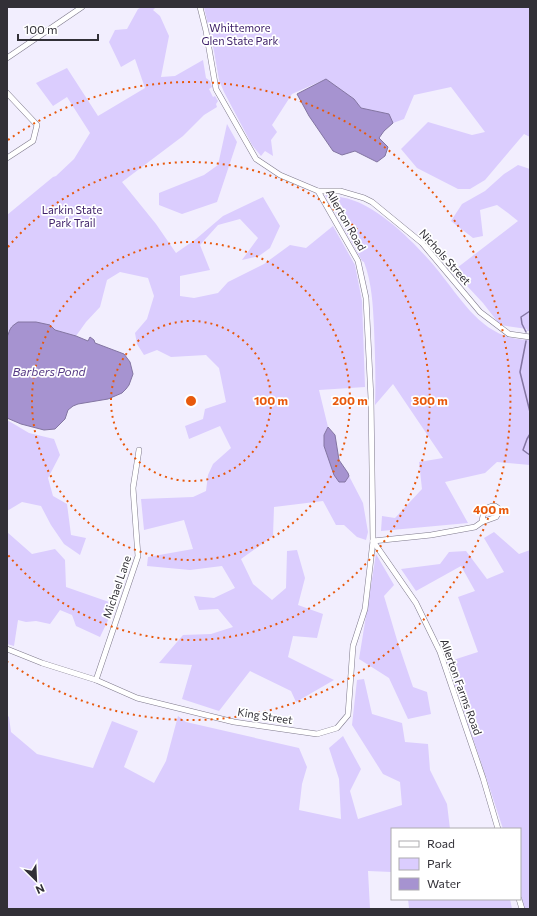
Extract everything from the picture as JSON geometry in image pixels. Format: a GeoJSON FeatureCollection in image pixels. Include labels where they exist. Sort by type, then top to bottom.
{"type":"FeatureCollection","features":[{"type":"Feature","properties":{"kind":"street"},"geometry":{"type":"LineString","coordinates":[[7,58],[82,7]]}},
{"type":"Feature","properties":{"kind":"street","name":"Allerton Road"},"geometry":{"type":"LineString","coordinates":[[200,7],[216,89],[256,159],[280,175],[318,191],[358,261],[366,298],[371,399],[372,541]]}},
{"type":"Feature","properties":{"kind":"street"},"geometry":{"type":"LineString","coordinates":[[7,93],[37,125],[33,141],[7,158]]}},
{"type":"Feature","properties":{"kind":"street","name":"Nichols Street"},"geometry":{"type":"LineString","coordinates":[[318,191],[340,191],[372,202],[422,243],[480,312],[509,334],[530,337]]}},
{"type":"Feature","properties":{"kind":"street","name":"Michael Lane"},"geometry":{"type":"LineString","coordinates":[[96,680],[138,556],[133,488],[139,450]]}},
{"type":"Feature","properties":{"kind":"street"},"geometry":{"type":"LineString","coordinates":[[372,541],[431,535],[475,527],[482,522]]}},
{"type":"Feature","properties":{"kind":"street","name":"King Street"},"geometry":{"type":"LineString","coordinates":[[7,650],[96,680],[137,698],[234,722],[317,734],[337,728],[348,715],[353,646],[364,609],[372,541]]}},
{"type":"Feature","properties":{"kind":"street","name":"Allerton Farms Road"},"geometry":{"type":"LineString","coordinates":[[372,541],[416,603],[440,652],[498,828]]}},
{"type":"Feature","properties":{"kind":"green space","name":"Larkin State Park Trail"},"geometry":{"type":"Polygon","coordinates":[[[142,7],[156,7],[153,10],[160,16],[169,36],[161,77],[175,76],[203,60],[206,78],[210,81],[212,87],[209,89],[213,97],[215,96],[218,101],[216,104],[217,107],[204,115],[183,136],[122,182],[156,224],[176,253],[196,239],[223,216],[263,197],[280,226],[270,248],[259,256],[242,260],[258,238],[240,219],[218,225],[200,245],[210,270],[180,276],[180,296],[194,298],[218,293],[228,282],[264,264],[290,245],[306,248],[333,226],[355,265],[362,301],[365,387],[319,390],[328,427],[324,435],[345,482],[349,476],[363,503],[368,532],[366,540],[357,537],[344,525],[336,525],[323,501],[274,507],[273,536],[241,559],[253,584],[272,600],[286,588],[287,551],[297,550],[305,578],[298,605],[323,614],[317,638],[293,636],[288,657],[334,680],[296,702],[291,691],[250,671],[219,711],[182,699],[192,665],[159,663],[183,635],[211,634],[233,627],[218,609],[199,610],[194,596],[214,598],[235,588],[222,566],[190,570],[147,566],[148,557],[193,549],[184,520],[144,530],[141,499],[193,497],[206,491],[208,475],[213,464],[231,448],[220,426],[189,439],[185,426],[203,419],[205,409],[226,402],[219,368],[206,355],[171,357],[157,350],[144,355],[137,344],[135,333],[147,319],[154,296],[148,278],[120,272],[107,280],[100,307],[86,322],[76,336],[55,330],[7,337],[7,215],[56,176],[74,159],[90,133],[67,97],[53,106],[36,83],[67,68],[98,116],[145,88],[135,59],[121,67],[109,42],[115,30],[127,29],[138,9],[142,7]]]}},
{"type":"Feature","properties":{"kind":"green space","name":"Whittemore Glen State Park"},"geometry":{"type":"Polygon","coordinates":[[[204,7],[530,7],[530,137],[524,134],[485,180],[470,189],[458,189],[417,168],[401,149],[428,122],[472,135],[485,132],[451,87],[414,95],[404,119],[393,123],[389,114],[361,108],[354,99],[326,79],[292,94],[272,125],[277,132],[271,140],[273,156],[265,151],[261,156],[252,145],[219,80],[204,7]]]}},
{"type":"Feature","properties":{"kind":"green space"},"geometry":{"type":"Polygon","coordinates":[[[227,124],[237,142],[217,202],[182,214],[159,205],[159,193],[204,175],[218,165],[227,124]]]}},
{"type":"Feature","properties":{"kind":"green space"},"geometry":{"type":"Polygon","coordinates":[[[518,165],[530,169],[530,331],[526,331],[527,329],[500,325],[483,303],[453,271],[518,221],[497,205],[480,210],[483,236],[473,238],[451,221],[462,204],[485,191],[504,174],[518,165]]]}},
{"type":"Feature","properties":{"kind":"green space"},"geometry":{"type":"Polygon","coordinates":[[[325,195],[340,197],[366,206],[390,222],[423,253],[480,321],[500,334],[512,338],[530,340],[530,465],[497,462],[485,473],[445,482],[468,523],[381,531],[382,516],[395,518],[422,489],[419,462],[443,458],[393,384],[375,405],[374,320],[369,278],[364,262],[362,261],[325,195]]]}},
{"type":"Feature","properties":{"kind":"green space"},"geometry":{"type":"Polygon","coordinates":[[[7,420],[29,433],[54,439],[60,455],[48,478],[53,496],[67,504],[71,535],[86,538],[80,555],[64,544],[51,525],[41,506],[22,502],[7,511],[7,420]]]}},
{"type":"Feature","properties":{"kind":"green space"},"geometry":{"type":"Polygon","coordinates":[[[7,532],[32,554],[55,549],[65,560],[66,587],[109,602],[110,616],[100,637],[76,626],[72,615],[60,610],[50,624],[36,621],[26,622],[18,620],[14,646],[7,644],[7,532]]]}},
{"type":"Feature","properties":{"kind":"green space"},"geometry":{"type":"Polygon","coordinates":[[[494,532],[519,554],[530,550],[530,909],[522,909],[520,900],[521,828],[503,828],[447,662],[478,652],[458,597],[475,591],[461,566],[416,591],[401,569],[440,564],[449,552],[466,551],[487,579],[504,572],[484,538],[494,532]]]}},
{"type":"Feature","properties":{"kind":"green space"},"geometry":{"type":"Polygon","coordinates":[[[376,554],[394,585],[384,596],[413,687],[427,692],[431,714],[408,719],[389,678],[359,659],[376,554]]]}},
{"type":"Feature","properties":{"kind":"green space"},"geometry":{"type":"Polygon","coordinates":[[[364,679],[372,714],[402,723],[405,742],[428,744],[430,770],[447,804],[450,828],[391,828],[391,872],[368,871],[370,909],[7,909],[7,715],[9,717],[11,732],[37,754],[93,768],[112,721],[138,731],[124,767],[154,783],[166,761],[178,716],[186,722],[299,748],[307,767],[302,784],[299,810],[341,819],[339,779],[329,748],[343,736],[361,769],[350,791],[358,819],[402,805],[400,782],[383,774],[352,725],[357,680],[364,679]]]}},
{"type":"Feature","properties":{"kind":"green space"},"geometry":{"type":"Polygon","coordinates":[[[408,900],[510,900],[512,909],[404,909],[409,908],[408,900]]]}},
{"type":"Feature","properties":{"kind":"water"},"geometry":{"type":"Polygon","coordinates":[[[326,79],[354,99],[361,108],[389,114],[393,123],[379,138],[388,147],[385,156],[377,162],[355,151],[342,155],[333,151],[309,116],[297,94],[326,79]]]}},
{"type":"Feature","properties":{"kind":"water","name":"Barbers Pond"},"geometry":{"type":"Polygon","coordinates":[[[18,322],[36,322],[50,325],[55,330],[88,341],[90,337],[95,343],[124,354],[130,362],[133,374],[129,385],[122,393],[108,399],[73,406],[68,410],[65,419],[55,429],[44,430],[21,424],[7,418],[7,337],[12,327],[18,322]]]}},
{"type":"Feature","properties":{"kind":"water"},"geometry":{"type":"Polygon","coordinates":[[[328,427],[335,435],[339,460],[349,476],[345,482],[339,482],[334,475],[324,446],[324,435],[328,427]]]}},
{"type":"Feature","properties":{"kind":"waterway"},"geometry":{"type":"LineString","coordinates":[[526,332],[522,324],[521,317],[530,311]]}},
{"type":"Feature","properties":{"kind":"waterway"},"geometry":{"type":"LineString","coordinates":[[526,341],[520,372],[530,412]]}},
{"type":"Feature","properties":{"kind":"waterway"},"geometry":{"type":"LineString","coordinates":[[530,434],[523,450],[530,455]]}}]}
